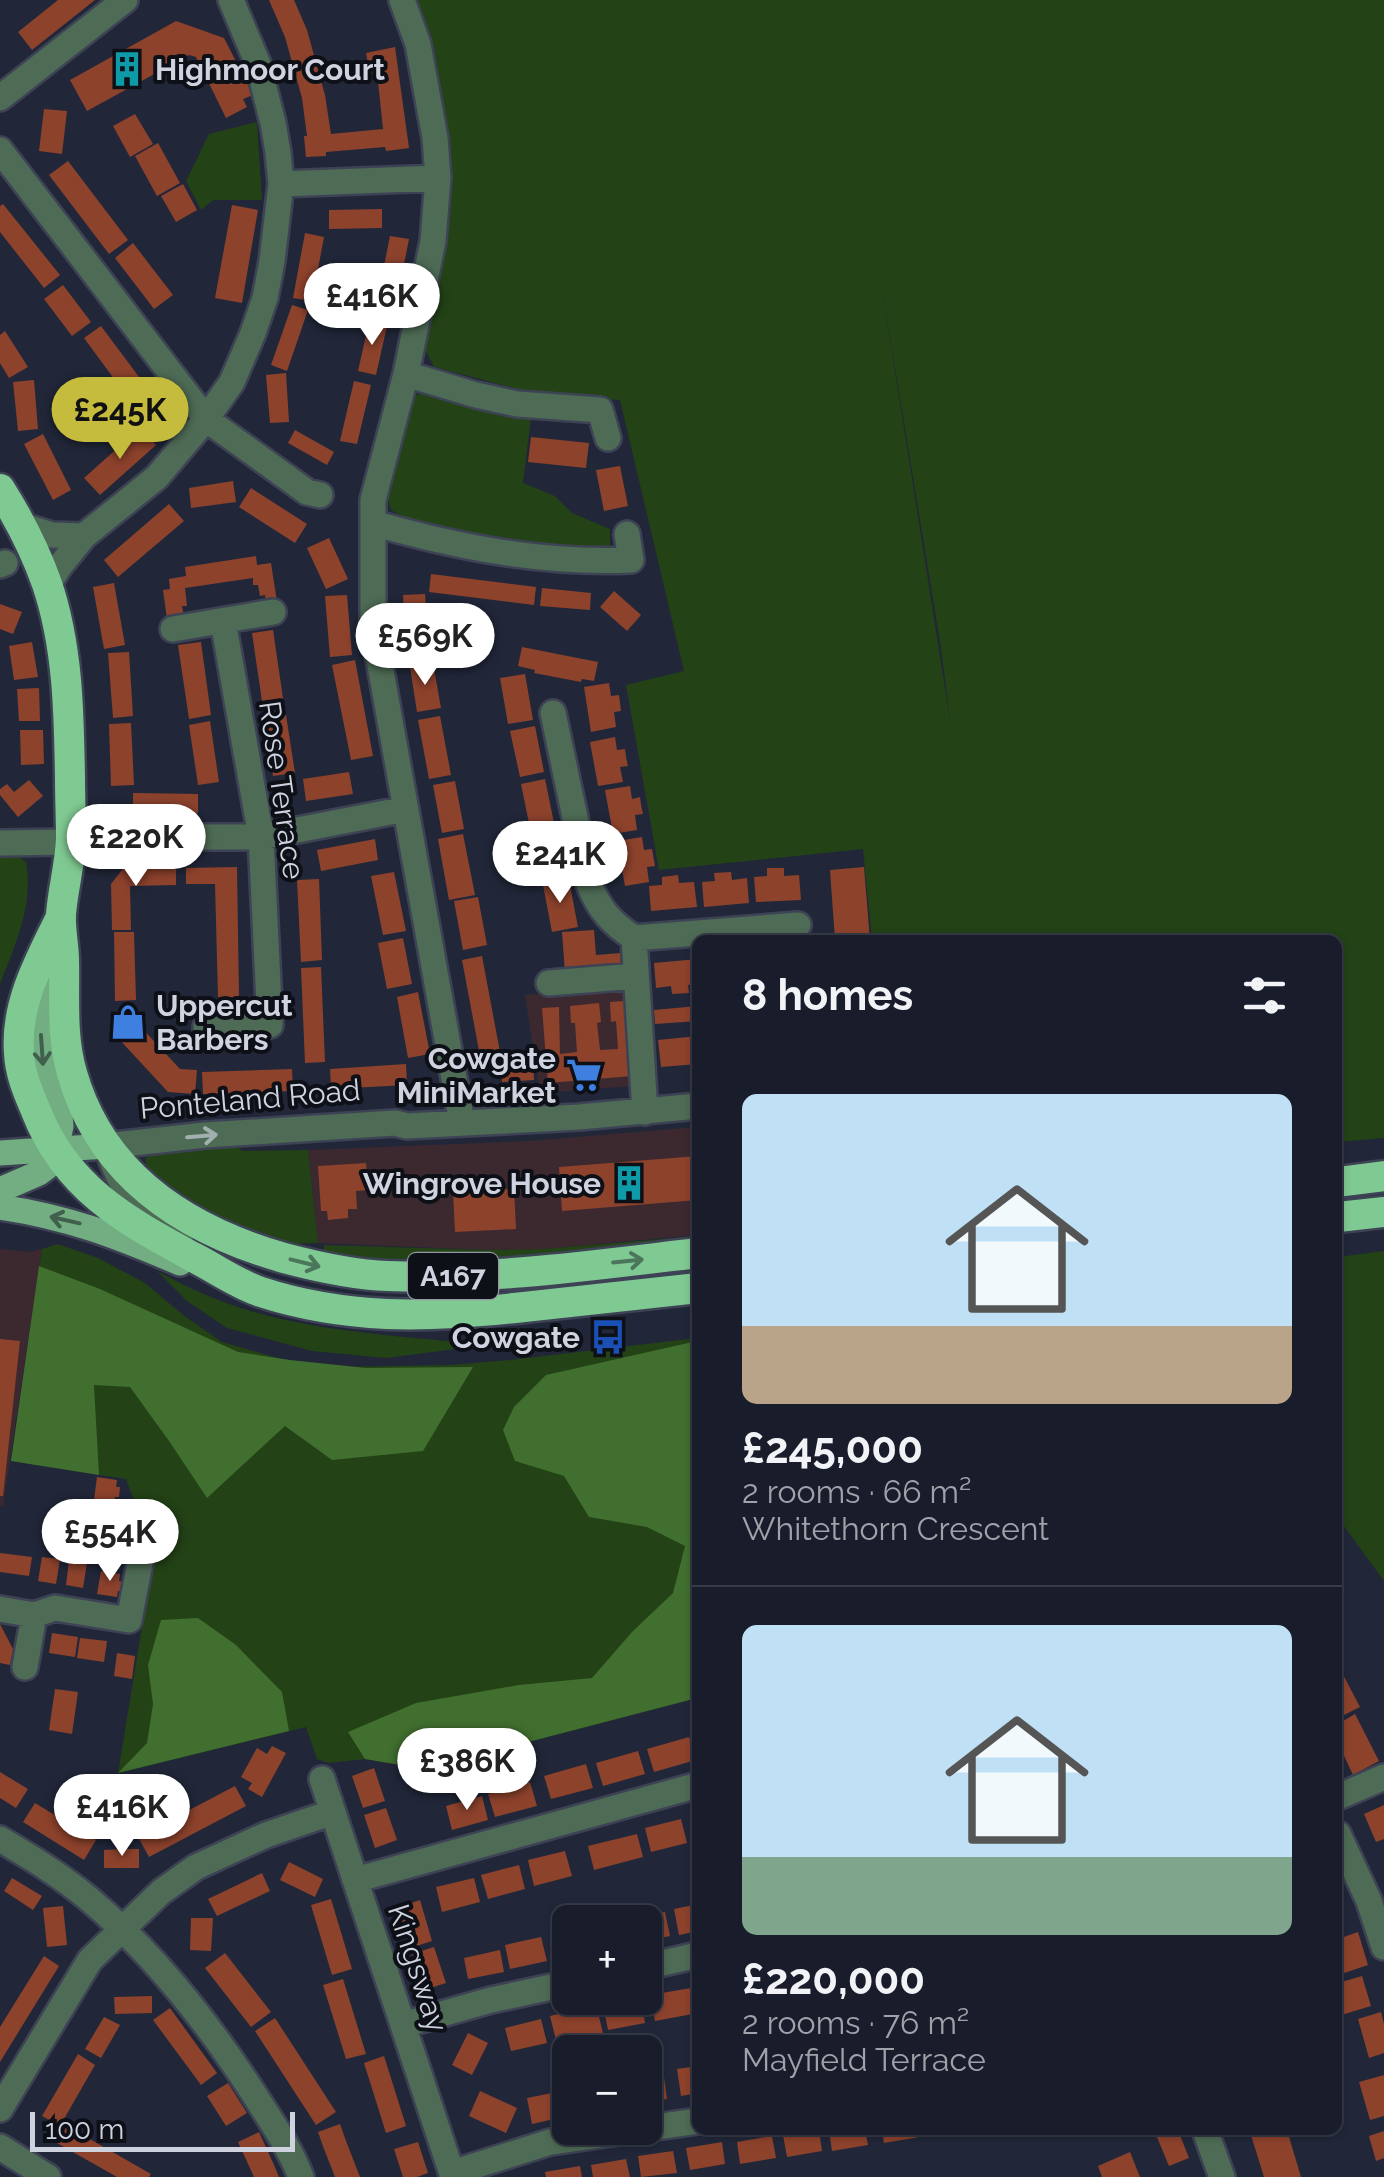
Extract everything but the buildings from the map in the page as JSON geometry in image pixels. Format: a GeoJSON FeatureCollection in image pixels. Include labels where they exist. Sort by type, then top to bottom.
{"type":"FeatureCollection","features":[{"type":"Feature","properties":{"kind":"highway","name":"Ponteland Road"},"geometry":{"type":"LineString","coordinates":[[0,489],[23,526],[48,585],[62,642],[69,710],[70,842],[61,917],[64,1033],[84,1105],[106,1146]]}},
{"type":"Feature","properties":{"kind":"highway","name":"Ponteland Road"},"geometry":{"type":"LineString","coordinates":[[56,1150],[41,1124],[19,1052],[25,997],[61,917]]}},
{"type":"Feature","properties":{"kind":"highway","name":"A167"},"geometry":{"type":"LineString","coordinates":[[106,1146],[153,1196],[213,1233],[250,1248],[340,1271],[384,1276],[488,1275],[692,1254]]}},
{"type":"Feature","properties":{"kind":"highway","name":"A167"},"geometry":{"type":"LineString","coordinates":[[56,1150],[84,1186],[133,1224],[255,1290],[319,1306],[387,1314],[434,1314],[692,1289]]}},
{"type":"Feature","properties":{"kind":"highway"},"geometry":{"type":"LineString","coordinates":[[1342,1216],[1384,1212]]}},
{"type":"Feature","properties":{"kind":"main road"},"geometry":{"type":"LineString","coordinates":[[0,1190],[48,1167],[56,1150],[60,1115],[44,1068],[40,1014],[43,996],[64,958]]}},
{"type":"Feature","properties":{"kind":"main road"},"geometry":{"type":"LineString","coordinates":[[0,1055],[21,1016]]}},
{"type":"Feature","properties":{"kind":"main road"},"geometry":{"type":"LineString","coordinates":[[0,1153],[106,1146]]}},
{"type":"Feature","properties":{"kind":"main road","name":"A167"},"geometry":{"type":"LineString","coordinates":[[0,1207],[98,1229],[255,1290]]}},
{"type":"Feature","properties":{"kind":"street"},"geometry":{"type":"LineString","coordinates":[[0,98],[125,0]]}},
{"type":"Feature","properties":{"kind":"street"},"geometry":{"type":"LineString","coordinates":[[48,585],[84,536],[157,478],[206,419],[232,382],[265,298],[281,184],[273,123],[258,64],[231,0]]}},
{"type":"Feature","properties":{"kind":"street"},"geometry":{"type":"LineString","coordinates":[[402,0],[418,44],[438,178],[433,242],[406,374],[373,500],[373,626],[462,1123]]}},
{"type":"Feature","properties":{"kind":"street"},"geometry":{"type":"LineString","coordinates":[[0,150],[206,419],[307,492],[320,495]]}},
{"type":"Feature","properties":{"kind":"street"},"geometry":{"type":"LineString","coordinates":[[281,184],[438,178]]}},
{"type":"Feature","properties":{"kind":"street"},"geometry":{"type":"LineString","coordinates":[[406,374],[517,404],[600,410],[608,438]]}},
{"type":"Feature","properties":{"kind":"street"},"geometry":{"type":"LineString","coordinates":[[373,523],[429,539],[529,557],[592,562],[631,560],[627,534]]}},
{"type":"Feature","properties":{"kind":"street"},"geometry":{"type":"LineString","coordinates":[[23,526],[52,535],[84,536]]}},
{"type":"Feature","properties":{"kind":"street"},"geometry":{"type":"LineString","coordinates":[[173,629],[273,612]]}},
{"type":"Feature","properties":{"kind":"street","name":"Rose Terrace"},"geometry":{"type":"LineString","coordinates":[[206,1028],[270,1025],[261,837],[223,621]]}},
{"type":"Feature","properties":{"kind":"street"},"geometry":{"type":"LineString","coordinates":[[553,713],[589,884],[597,906],[613,924],[634,938],[798,926]]}},
{"type":"Feature","properties":{"kind":"street"},"geometry":{"type":"LineString","coordinates":[[116,837],[261,837],[406,810]]}},
{"type":"Feature","properties":{"kind":"street"},"geometry":{"type":"LineString","coordinates":[[0,843],[70,842]]}},
{"type":"Feature","properties":{"kind":"street"},"geometry":{"type":"LineString","coordinates":[[634,938],[645,1112]]}},
{"type":"Feature","properties":{"kind":"street"},"geometry":{"type":"LineString","coordinates":[[549,983],[636,976]]}},
{"type":"Feature","properties":{"kind":"street","name":"Ponteland Road"},"geometry":{"type":"LineString","coordinates":[[106,1146],[206,1135],[692,1107]]}},
{"type":"Feature","properties":{"kind":"street"},"geometry":{"type":"LineString","coordinates":[[106,1146],[120,1180],[141,1208],[213,1267]]}},
{"type":"Feature","properties":{"kind":"street"},"geometry":{"type":"LineString","coordinates":[[0,1609],[34,1615],[54,1608],[129,1620],[141,1558]]}},
{"type":"Feature","properties":{"kind":"street"},"geometry":{"type":"LineString","coordinates":[[26,1667],[34,1615]]}},
{"type":"Feature","properties":{"kind":"street"},"geometry":{"type":"LineString","coordinates":[[1342,1795],[1384,1777]]}},
{"type":"Feature","properties":{"kind":"street","name":"Kingsway"},"geometry":{"type":"LineString","coordinates":[[322,1780],[453,2175]]}},
{"type":"Feature","properties":{"kind":"street"},"geometry":{"type":"LineString","coordinates":[[355,1880],[692,1787]]}},
{"type":"Feature","properties":{"kind":"street"},"geometry":{"type":"LineString","coordinates":[[0,2109],[90,1960],[161,1892],[196,1867],[266,1835],[333,1812]]}},
{"type":"Feature","properties":{"kind":"street"},"geometry":{"type":"LineString","coordinates":[[0,1839],[87,1897],[122,1929],[206,2024],[272,2122],[301,2177]]}},
{"type":"Feature","properties":{"kind":"street"},"geometry":{"type":"LineString","coordinates":[[1342,1843],[1369,1901],[1384,1947]]}},
{"type":"Feature","properties":{"kind":"street"},"geometry":{"type":"LineString","coordinates":[[662,1963],[692,1957]]}},
{"type":"Feature","properties":{"kind":"street"},"geometry":{"type":"LineString","coordinates":[[403,2025],[552,1987]]}},
{"type":"Feature","properties":{"kind":"street"},"geometry":{"type":"LineString","coordinates":[[453,2175],[550,2142],[692,2122]]}},
{"type":"Feature","properties":{"kind":"street"},"geometry":{"type":"LineString","coordinates":[[1207,2135],[1222,2177]]}},
{"type":"Feature","properties":{"kind":"street"},"geometry":{"type":"LineString","coordinates":[[0,2146],[48,2177]]}},
{"type":"Feature","properties":{"kind":"shaded area"},"geometry":{"type":"Polygon","coordinates":[[[624,987],[632,1086],[540,1093],[525,995],[624,987]]]}},
{"type":"Feature","properties":{"kind":"shaded area"},"geometry":{"type":"Polygon","coordinates":[[[692,1127],[692,1235],[543,1249],[318,1243],[308,1150],[530,1141],[692,1127]]]}},
{"type":"Feature","properties":{"kind":"shaded area"},"geometry":{"type":"Polygon","coordinates":[[[0,1249],[42,1249],[3,1506],[0,1506],[0,1249]]]}},
{"type":"Feature","properties":{"kind":"green space"},"geometry":{"type":"Polygon","coordinates":[[[411,0],[1384,0],[1384,1138],[1342,1142],[1342,935],[872,935],[863,849],[659,870],[626,685],[684,671],[620,400],[536,394],[434,367],[423,345],[441,244],[411,0]],[[881,282],[950,722],[941,648],[881,282]]]}},
{"type":"Feature","properties":{"kind":"green space"},"geometry":{"type":"Polygon","coordinates":[[[257,122],[262,200],[213,200],[201,210],[186,181],[209,134],[257,122]]]}},
{"type":"Feature","properties":{"kind":"green space"},"geometry":{"type":"Polygon","coordinates":[[[428,391],[531,417],[523,483],[555,496],[572,513],[610,529],[610,547],[482,538],[403,517],[391,510],[387,497],[412,400],[428,391]]]}},
{"type":"Feature","properties":{"kind":"green space"},"geometry":{"type":"Polygon","coordinates":[[[0,856],[18,856],[26,862],[28,878],[22,924],[0,984],[0,856]]]}},
{"type":"Feature","properties":{"kind":"green space"},"geometry":{"type":"Polygon","coordinates":[[[231,1141],[242,1151],[308,1150],[318,1243],[271,1241],[219,1221],[162,1184],[145,1159],[155,1150],[231,1141]]]}},
{"type":"Feature","properties":{"kind":"green space"},"geometry":{"type":"Polygon","coordinates":[[[692,1237],[692,1243],[485,1264],[374,1264],[324,1252],[324,1245],[487,1250],[692,1237]]]}},
{"type":"Feature","properties":{"kind":"green space"},"geometry":{"type":"Polygon","coordinates":[[[58,1244],[98,1258],[145,1283],[222,1342],[295,1363],[326,1367],[450,1365],[692,1339],[692,1699],[424,1769],[365,1759],[328,1763],[317,1759],[306,1727],[118,1773],[154,1554],[126,1479],[11,1461],[42,1249],[58,1244]]]}},
{"type":"Feature","properties":{"kind":"green space"},"geometry":{"type":"Polygon","coordinates":[[[1384,1251],[1384,1581],[1342,1523],[1342,1256],[1384,1251]]]}},
{"type":"Feature","properties":{"kind":"green space"},"geometry":{"type":"Polygon","coordinates":[[[39,1266],[100,1289],[238,1352],[366,1368],[473,1367],[423,1451],[332,1460],[285,1426],[207,1498],[130,1387],[94,1385],[99,1475],[11,1461],[39,1266]]]}},
{"type":"Feature","properties":{"kind":"green space"},"geometry":{"type":"Polygon","coordinates":[[[157,1271],[206,1295],[273,1317],[343,1330],[486,1345],[386,1358],[312,1351],[227,1328],[187,1301],[157,1271]]]}},
{"type":"Feature","properties":{"kind":"green space"},"geometry":{"type":"Polygon","coordinates":[[[692,1342],[692,1699],[424,1769],[365,1759],[348,1732],[416,1703],[519,1685],[592,1678],[673,1593],[685,1546],[647,1527],[589,1517],[564,1476],[515,1461],[503,1430],[514,1407],[546,1375],[692,1342]]]}},
{"type":"Feature","properties":{"kind":"green space"},"geometry":{"type":"Polygon","coordinates":[[[198,1618],[236,1645],[282,1692],[289,1731],[118,1773],[147,1743],[153,1704],[148,1665],[161,1620],[198,1618]]]}},
{"type":"Feature","properties":{"kind":"place","name":"Highmoor Court"},"geometry":{"type":"Point","coordinates":[127,69]}},
{"type":"Feature","properties":{"kind":"place","name":"Uppercut Barbers"},"geometry":{"type":"Point","coordinates":[128,1022]}},
{"type":"Feature","properties":{"kind":"place","name":"Cowgate MiniMarket"},"geometry":{"type":"Point","coordinates":[584,1075]}},
{"type":"Feature","properties":{"kind":"place","name":"Wingrove House"},"geometry":{"type":"Point","coordinates":[629,1183]}},
{"type":"Feature","properties":{"kind":"place","name":"Cowgate"},"geometry":{"type":"Point","coordinates":[608,1337]}}]}
